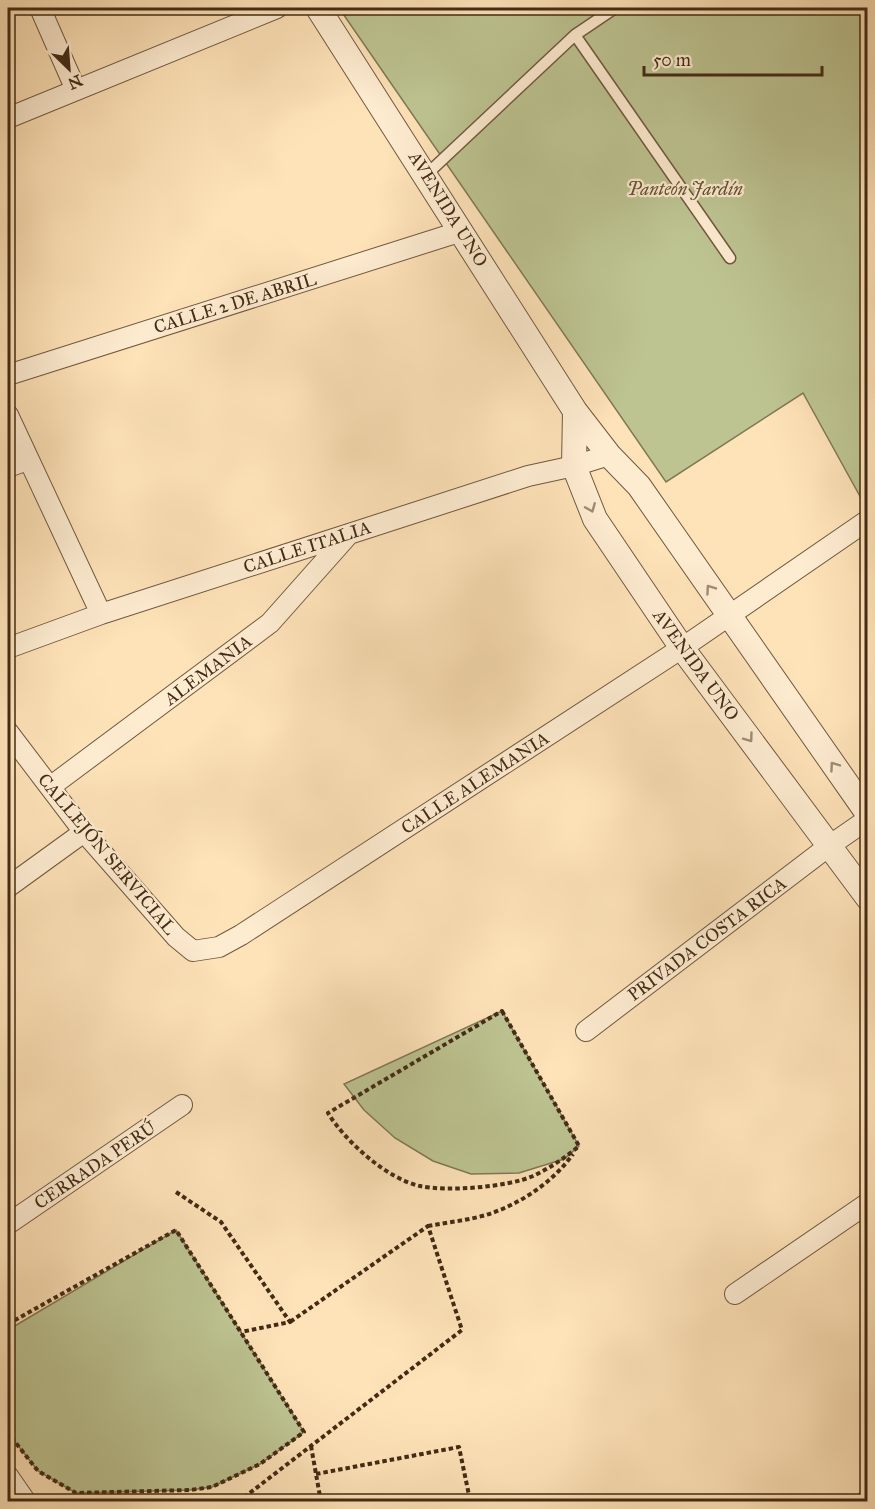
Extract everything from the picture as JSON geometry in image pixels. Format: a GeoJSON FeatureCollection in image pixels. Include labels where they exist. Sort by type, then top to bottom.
{"type":"FeatureCollection","features":[{"type":"Feature","properties":{"kind":"street"},"geometry":{"type":"LineString","coordinates":[[40,8],[76,90]]}},
{"type":"Feature","properties":{"kind":"street"},"geometry":{"type":"LineString","coordinates":[[8,118],[277,8]]}},
{"type":"Feature","properties":{"kind":"street","name":"AVENIDA UNO"},"geometry":{"type":"LineString","coordinates":[[318,8],[575,411],[609,455],[639,486],[867,814]]}},
{"type":"Feature","properties":{"kind":"street","name":"CALLE 2 DE ABRIL"},"geometry":{"type":"LineString","coordinates":[[8,375],[462,231]]}},
{"type":"Feature","properties":{"kind":"street","name":"AVENIDA UNO"},"geometry":{"type":"LineString","coordinates":[[575,411],[574,466],[595,519],[682,648],[867,898]]}},
{"type":"Feature","properties":{"kind":"street"},"geometry":{"type":"LineString","coordinates":[[8,416],[101,614]]}},
{"type":"Feature","properties":{"kind":"street","name":"CALLE ITALIA"},"geometry":{"type":"LineString","coordinates":[[8,648],[101,614],[528,476],[574,466],[609,455]]}},
{"type":"Feature","properties":{"kind":"street"},"geometry":{"type":"LineString","coordinates":[[8,467],[27,460]]}},
{"type":"Feature","properties":{"kind":"street","name":"CALLE ALEMANIA"},"geometry":{"type":"LineString","coordinates":[[219,947],[682,648],[867,520]]}},
{"type":"Feature","properties":{"kind":"street","name":"ALEMANIA"},"geometry":{"type":"LineString","coordinates":[[50,787],[270,623],[349,534]]}},
{"type":"Feature","properties":{"kind":"street","name":"CALLEJÓN SERVICIAL"},"geometry":{"type":"LineString","coordinates":[[8,732],[84,832],[176,937],[193,951],[219,947]]}},
{"type":"Feature","properties":{"kind":"street","name":"PRIVADA COSTA RICA"},"geometry":{"type":"LineString","coordinates":[[586,1031],[867,819]]}},
{"type":"Feature","properties":{"kind":"street"},"geometry":{"type":"LineString","coordinates":[[8,887],[84,832]]}},
{"type":"Feature","properties":{"kind":"street","name":"CERRADA PERÚ"},"geometry":{"type":"LineString","coordinates":[[8,1224],[182,1105]]}},
{"type":"Feature","properties":{"kind":"street"},"geometry":{"type":"LineString","coordinates":[[735,1294],[867,1203]]}},
{"type":"Feature","properties":{"kind":"street"},"geometry":{"type":"LineString","coordinates":[[8,1476],[26,1502]]}},
{"type":"Feature","properties":{"kind":"lane"},"geometry":{"type":"LineString","coordinates":[[426,175],[575,35],[615,8]]}},
{"type":"Feature","properties":{"kind":"lane"},"geometry":{"type":"LineString","coordinates":[[575,35],[730,258]]}},
{"type":"Feature","properties":{"kind":"path"},"geometry":{"type":"LineString","coordinates":[[502,1011],[579,1146],[564,1159],[531,1177],[498,1184],[459,1188],[419,1186],[389,1174],[335,1125],[328,1113],[502,1011]]}},
{"type":"Feature","properties":{"kind":"path"},"geometry":{"type":"LineString","coordinates":[[241,1332],[290,1322],[428,1226],[490,1214],[514,1203],[562,1169],[579,1146]]}},
{"type":"Feature","properties":{"kind":"path"},"geometry":{"type":"LineString","coordinates":[[176,1192],[221,1222],[290,1322]]}},
{"type":"Feature","properties":{"kind":"path"},"geometry":{"type":"LineString","coordinates":[[238,1502],[462,1330],[428,1226]]}},
{"type":"Feature","properties":{"kind":"path"},"geometry":{"type":"LineString","coordinates":[[8,1324],[176,1230],[304,1432],[260,1464],[212,1487],[190,1490],[76,1493],[38,1471],[8,1433]]}},
{"type":"Feature","properties":{"kind":"path"},"geometry":{"type":"LineString","coordinates":[[311,1446],[321,1502]]}},
{"type":"Feature","properties":{"kind":"path"},"geometry":{"type":"LineString","coordinates":[[316,1474],[459,1447],[470,1500],[463,1502]]}},
{"type":"Feature","properties":{"kind":"green space","name":"Panteón Jardín"},"geometry":{"type":"Polygon","coordinates":[[[339,8],[867,8],[867,509],[803,393],[666,482],[339,8]]]}},
{"type":"Feature","properties":{"kind":"green space"},"geometry":{"type":"Polygon","coordinates":[[[502,1011],[579,1146],[564,1159],[519,1173],[471,1174],[433,1161],[395,1138],[364,1110],[344,1084],[502,1011]]]}},
{"type":"Feature","properties":{"kind":"green space"},"geometry":{"type":"Polygon","coordinates":[[[176,1230],[304,1432],[260,1464],[212,1487],[190,1490],[76,1493],[38,1471],[8,1433],[8,1330],[176,1230]]]}}]}
